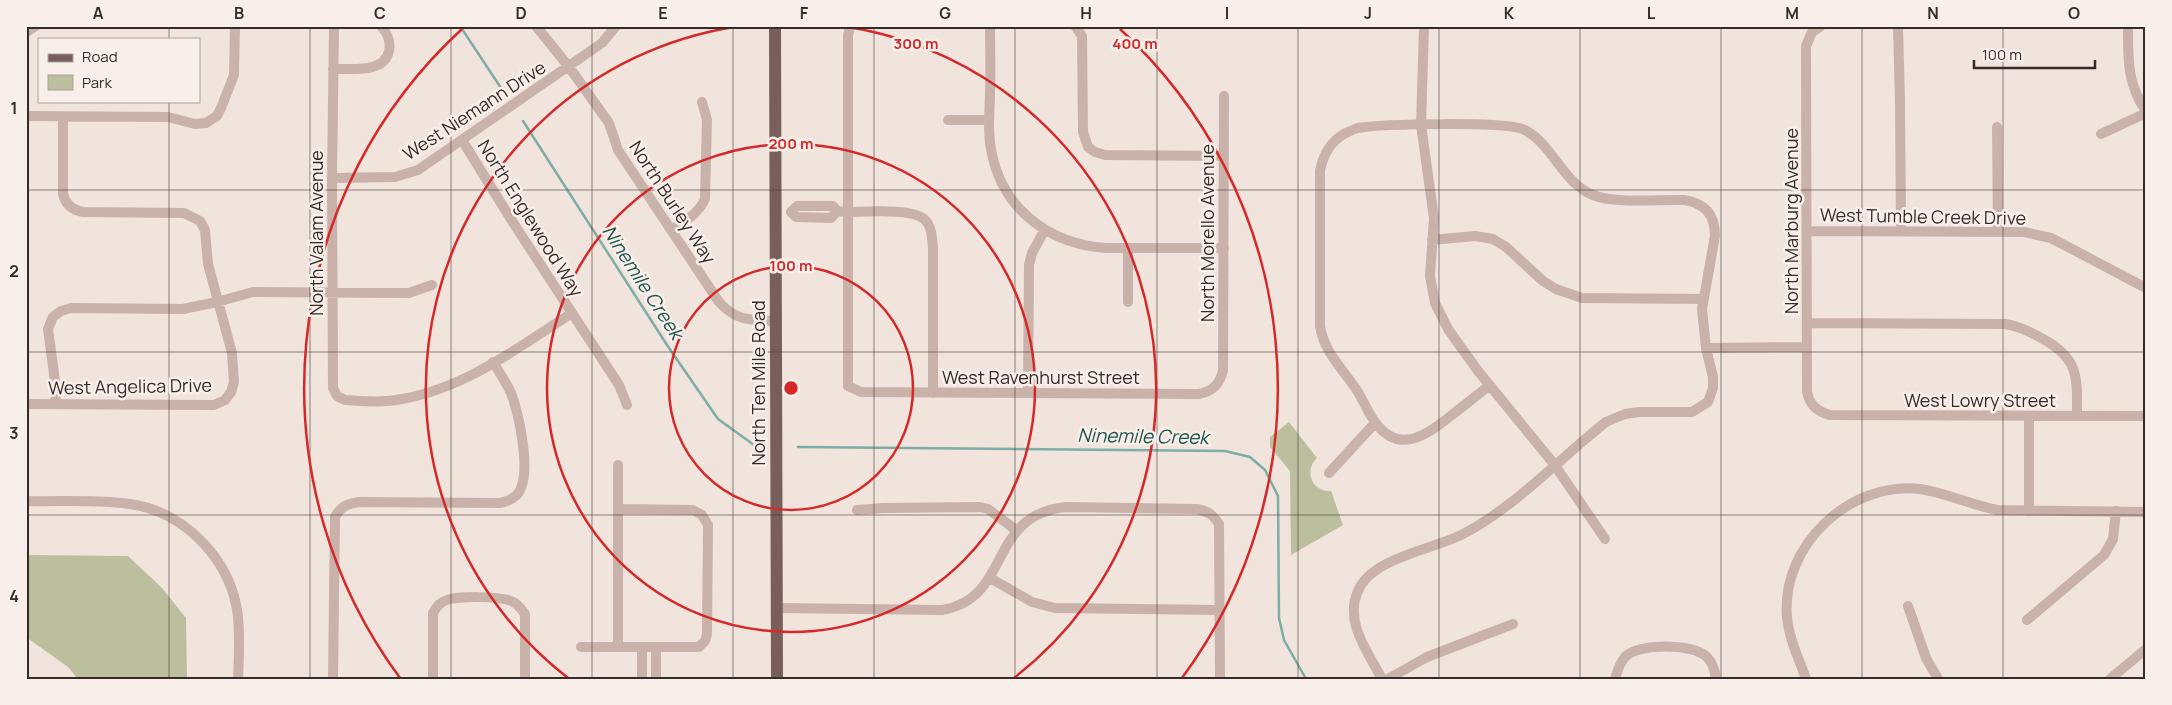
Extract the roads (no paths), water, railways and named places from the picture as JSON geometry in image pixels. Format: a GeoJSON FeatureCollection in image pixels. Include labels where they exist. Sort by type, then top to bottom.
{"type":"FeatureCollection","features":[{"type":"Feature","properties":{"kind":"main road","name":"North Ten Mile Road"},"geometry":{"type":"LineString","coordinates":[[775,26],[777,679]]}},
{"type":"Feature","properties":{"kind":"street"},"geometry":{"type":"LineString","coordinates":[[26,32],[36,26]]}},
{"type":"Feature","properties":{"kind":"street"},"geometry":{"type":"LineString","coordinates":[[26,116],[168,117],[195,124],[206,123],[217,116],[222,108],[234,74],[235,26]]}},
{"type":"Feature","properties":{"kind":"street","name":"North Valam Avenue"},"geometry":{"type":"LineString","coordinates":[[334,26],[332,292],[333,388],[336,396],[345,400],[375,402],[400,400],[442,389],[493,362]]}},
{"type":"Feature","properties":{"kind":"street"},"geometry":{"type":"LineString","coordinates":[[333,68],[373,68],[382,64],[388,56],[390,46],[388,36],[381,26]]}},
{"type":"Feature","properties":{"kind":"street","name":"North Burley Way"},"geometry":{"type":"LineString","coordinates":[[536,26],[569,67],[609,123],[618,150],[719,302],[727,311],[750,320],[775,321]]}},
{"type":"Feature","properties":{"kind":"street","name":"West Niemann Drive"},"geometry":{"type":"LineString","coordinates":[[332,178],[384,178],[407,174],[428,164],[602,43],[616,26]]}},
{"type":"Feature","properties":{"kind":"street"},"geometry":{"type":"LineString","coordinates":[[842,212],[848,36],[850,26]]}},
{"type":"Feature","properties":{"kind":"street"},"geometry":{"type":"LineString","coordinates":[[990,26],[990,149],[999,177],[1013,201],[1044,231],[1087,246],[1224,248]]}},
{"type":"Feature","properties":{"kind":"street"},"geometry":{"type":"LineString","coordinates":[[1075,26],[1082,36],[1083,132],[1088,147],[1104,155],[1224,156]]}},
{"type":"Feature","properties":{"kind":"street"},"geometry":{"type":"LineString","coordinates":[[1424,26],[1421,125],[1434,218],[1430,276],[1435,303],[1448,329],[1489,386],[1554,464],[1605,539]]}},
{"type":"Feature","properties":{"kind":"street","name":"North Marburg Avenue"},"geometry":{"type":"LineString","coordinates":[[1815,409],[1810,402],[1807,392],[1806,46],[1812,32],[1822,26]]}},
{"type":"Feature","properties":{"kind":"street"},"geometry":{"type":"LineString","coordinates":[[1898,26],[1901,231]]}},
{"type":"Feature","properties":{"kind":"street"},"geometry":{"type":"LineString","coordinates":[[2102,134],[2146,112],[2136,97],[2130,79],[2128,26]]}},
{"type":"Feature","properties":{"kind":"street","name":"North Morello Avenue"},"geometry":{"type":"LineString","coordinates":[[1223,370],[1224,96]]}},
{"type":"Feature","properties":{"kind":"street"},"geometry":{"type":"LineString","coordinates":[[672,230],[694,215],[701,208],[705,199],[707,120],[702,102]]}},
{"type":"Feature","properties":{"kind":"street"},"geometry":{"type":"LineString","coordinates":[[63,117],[64,200],[69,206],[83,212],[184,213],[200,221],[205,230],[208,264],[217,302]]}},
{"type":"Feature","properties":{"kind":"street"},"geometry":{"type":"LineString","coordinates":[[948,120],[989,120]]}},
{"type":"Feature","properties":{"kind":"street"},"geometry":{"type":"LineString","coordinates":[[1382,679],[1359,635],[1353,617],[1355,598],[1363,581],[1370,574],[1385,564],[1456,537],[1489,519],[1554,464],[1606,422],[1615,417],[1640,412],[1682,414],[1700,408],[1708,402],[1713,388],[1713,377],[1702,319],[1703,299],[1715,236],[1715,225],[1711,215],[1703,206],[1694,202],[1684,200],[1612,199],[1594,195],[1575,183],[1540,141],[1524,129],[1508,125],[1421,125],[1358,128],[1346,133],[1331,145],[1320,171],[1322,336],[1329,353],[1358,392],[1375,423],[1392,437],[1401,440],[1422,438],[1489,386]]}},
{"type":"Feature","properties":{"kind":"street"},"geometry":{"type":"LineString","coordinates":[[1997,128],[1998,232]]}},
{"type":"Feature","properties":{"kind":"street","name":"North Englewood Way"},"geometry":{"type":"LineString","coordinates":[[462,140],[619,385],[627,405]]}},
{"type":"Feature","properties":{"kind":"street"},"geometry":{"type":"LineString","coordinates":[[775,213],[791,212],[796,217],[831,218],[842,212],[912,214],[924,218],[931,228],[933,248],[933,393]]}},
{"type":"Feature","properties":{"kind":"street","name":"West Ravenhurst Street"},"geometry":{"type":"LineString","coordinates":[[842,212],[848,386],[862,392],[1198,394],[1208,392],[1216,387],[1221,379],[1223,370]]}},
{"type":"Feature","properties":{"kind":"street"},"geometry":{"type":"LineString","coordinates":[[1028,393],[1029,265],[1032,253],[1044,231]]}},
{"type":"Feature","properties":{"kind":"street","name":"West Tumble Creek Drive"},"geometry":{"type":"LineString","coordinates":[[1808,231],[2024,232],[2051,238],[2146,288]]}},
{"type":"Feature","properties":{"kind":"street"},"geometry":{"type":"LineString","coordinates":[[1432,240],[1475,236],[1493,239],[1506,247],[1543,281],[1561,292],[1582,298],[1703,299]]}},
{"type":"Feature","properties":{"kind":"street"},"geometry":{"type":"LineString","coordinates":[[1128,248],[1128,302]]}},
{"type":"Feature","properties":{"kind":"street"},"geometry":{"type":"LineString","coordinates":[[56,404],[48,329],[53,317],[61,311],[70,308],[183,309],[253,292],[409,293],[432,285]]}},
{"type":"Feature","properties":{"kind":"street","name":"West Angelica Drive"},"geometry":{"type":"LineString","coordinates":[[26,404],[214,405],[225,400],[231,392],[234,382],[232,353],[217,302]]}},
{"type":"Feature","properties":{"kind":"street"},"geometry":{"type":"LineString","coordinates":[[333,678],[335,517],[339,508],[348,503],[500,503],[516,496],[523,480],[521,432],[512,394],[493,362],[572,314]]}},
{"type":"Feature","properties":{"kind":"street"},"geometry":{"type":"LineString","coordinates":[[1808,323],[2005,324],[2023,328],[2060,348],[2072,363],[2077,382],[2077,416]]}},
{"type":"Feature","properties":{"kind":"street"},"geometry":{"type":"LineString","coordinates":[[1706,348],[1807,347]]}},
{"type":"Feature","properties":{"kind":"street","name":"West Lowry Street"},"geometry":{"type":"LineString","coordinates":[[1815,409],[1830,415],[2146,416]]}},
{"type":"Feature","properties":{"kind":"street"},"geometry":{"type":"LineString","coordinates":[[2029,416],[2029,511]]}},
{"type":"Feature","properties":{"kind":"street"},"geometry":{"type":"LineString","coordinates":[[1329,473],[1375,423]]}},
{"type":"Feature","properties":{"kind":"street"},"geometry":{"type":"LineString","coordinates":[[618,465],[618,647]]}},
{"type":"Feature","properties":{"kind":"street"},"geometry":{"type":"LineString","coordinates":[[1806,679],[1791,638],[1787,616],[1790,586],[1797,563],[1803,549],[1822,525],[1834,515],[1862,498],[1889,490],[1920,489],[1997,510],[2146,512]]}},
{"type":"Feature","properties":{"kind":"street"},"geometry":{"type":"LineString","coordinates":[[26,501],[121,503],[143,507],[182,525],[205,544],[218,561],[229,583],[238,616],[238,679]]}},
{"type":"Feature","properties":{"kind":"street"},"geometry":{"type":"LineString","coordinates":[[776,608],[942,610],[961,606],[969,601],[990,578],[1016,530],[1039,514],[1066,507],[1197,509],[1206,511],[1214,516],[1219,524],[1220,679]]}},
{"type":"Feature","properties":{"kind":"street"},"geometry":{"type":"LineString","coordinates":[[857,510],[883,508],[988,508],[1016,530]]}},
{"type":"Feature","properties":{"kind":"street"},"geometry":{"type":"LineString","coordinates":[[581,648],[699,647],[705,642],[708,634],[708,525],[702,515],[693,510],[618,509]]}},
{"type":"Feature","properties":{"kind":"street"},"geometry":{"type":"LineString","coordinates":[[2027,620],[2104,555],[2113,539],[2116,511]]}},
{"type":"Feature","properties":{"kind":"street"},"geometry":{"type":"LineString","coordinates":[[990,578],[1032,602],[1055,608],[1219,610]]}},
{"type":"Feature","properties":{"kind":"street"},"geometry":{"type":"LineString","coordinates":[[432,679],[433,613],[437,606],[445,600],[456,598],[503,599],[512,601],[520,606],[525,614],[526,679]]}},
{"type":"Feature","properties":{"kind":"street"},"geometry":{"type":"LineString","coordinates":[[1908,606],[1926,658],[1938,679]]}},
{"type":"Feature","properties":{"kind":"street"},"geometry":{"type":"LineString","coordinates":[[1388,679],[1427,657],[1513,624]]}},
{"type":"Feature","properties":{"kind":"street"},"geometry":{"type":"LineString","coordinates":[[656,647],[656,679]]}},
{"type":"Feature","properties":{"kind":"street"},"geometry":{"type":"LineString","coordinates":[[1615,679],[1624,658],[1637,649],[1648,647],[1698,651],[1708,658],[1716,679]]}},
{"type":"Feature","properties":{"kind":"street"},"geometry":{"type":"LineString","coordinates":[[642,648],[642,679]]}},
{"type":"Feature","properties":{"kind":"street"},"geometry":{"type":"LineString","coordinates":[[2110,679],[2146,649]]}},
{"type":"Feature","properties":{"kind":"waterway","name":"Ninemile Creek"},"geometry":{"type":"LineString","coordinates":[[460,26],[505,94]]}},
{"type":"Feature","properties":{"kind":"waterway","name":"Ninemile Creek"},"geometry":{"type":"LineString","coordinates":[[523,121],[667,345],[718,419],[754,445]]}},
{"type":"Feature","properties":{"kind":"waterway","name":"Ninemile Creek"},"geometry":{"type":"LineString","coordinates":[[798,447],[1225,451],[1250,457],[1265,470],[1278,496],[1279,618],[1284,640],[1306,679]]}}]}
